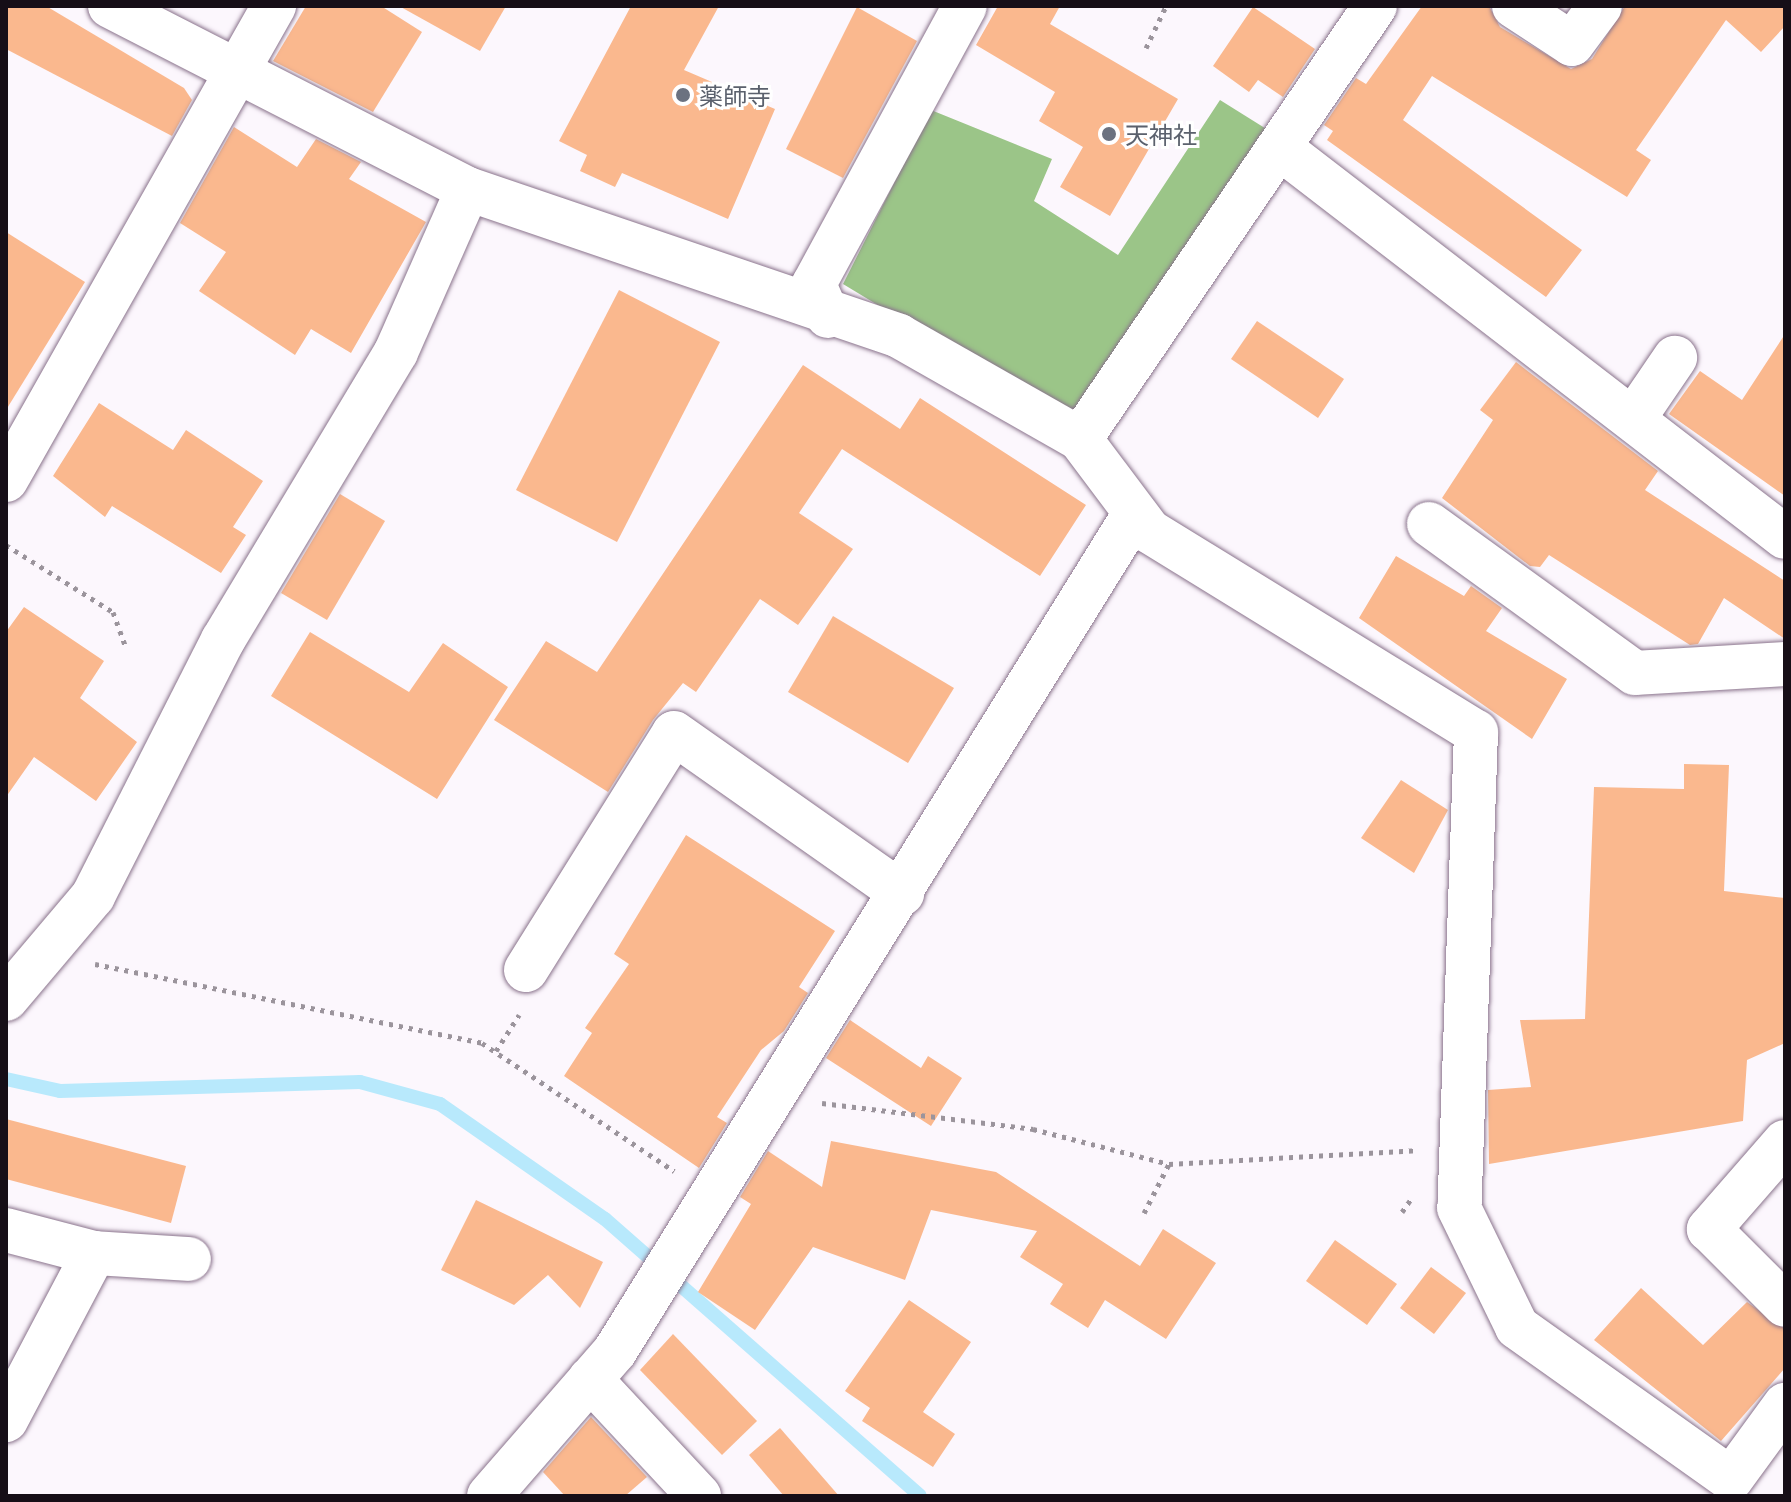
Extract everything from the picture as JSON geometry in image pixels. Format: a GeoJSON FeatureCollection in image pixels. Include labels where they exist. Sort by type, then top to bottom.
{"type":"FeatureCollection","features":[{"type":"Feature","properties":{"kind":"street"},"geometry":{"type":"LineString","coordinates":[[110,6],[236,74],[468,189],[828,316],[899,336],[1080,439],[1149,531],[1476,732],[1459,1208],[1517,1327],[1728,1488],[1785,1405]]}},
{"type":"Feature","properties":{"kind":"street"},"geometry":{"type":"LineString","coordinates":[[6,480],[274,6]]}},
{"type":"Feature","properties":{"kind":"street"},"geometry":{"type":"LineString","coordinates":[[1080,439],[1375,6]]}},
{"type":"Feature","properties":{"kind":"street"},"geometry":{"type":"LineString","coordinates":[[1514,6],[1572,44],[1600,6]]}},
{"type":"Feature","properties":{"kind":"street"},"geometry":{"type":"LineString","coordinates":[[828,316],[814,284],[961,7]]}},
{"type":"Feature","properties":{"kind":"street"},"geometry":{"type":"LineString","coordinates":[[1280,148],[1785,537]]}},
{"type":"Feature","properties":{"kind":"street"},"geometry":{"type":"LineString","coordinates":[[6,999],[93,896],[231,626],[396,352],[468,189]]}},
{"type":"Feature","properties":{"kind":"street"},"geometry":{"type":"LineString","coordinates":[[1634,418],[1675,358]]}},
{"type":"Feature","properties":{"kind":"street"},"geometry":{"type":"LineString","coordinates":[[489,1496],[590,1379],[711,1196],[902,893],[1135,513]]}},
{"type":"Feature","properties":{"kind":"street"},"geometry":{"type":"LineString","coordinates":[[1429,524],[1635,673],[1785,664]]}},
{"type":"Feature","properties":{"kind":"street"},"geometry":{"type":"LineString","coordinates":[[526,970],[674,733],[902,893]]}},
{"type":"Feature","properties":{"kind":"street"},"geometry":{"type":"LineString","coordinates":[[1785,1142],[1709,1229],[1785,1305]]}},
{"type":"Feature","properties":{"kind":"street"},"geometry":{"type":"LineString","coordinates":[[6,1230],[94,1253],[189,1259]]}},
{"type":"Feature","properties":{"kind":"street"},"geometry":{"type":"LineString","coordinates":[[6,1420],[94,1253]]}},
{"type":"Feature","properties":{"kind":"street"},"geometry":{"type":"LineString","coordinates":[[590,1379],[699,1496]]}},
{"type":"Feature","properties":{"kind":"path"},"geometry":{"type":"LineString","coordinates":[[1146,48],[1166,6]]}},
{"type":"Feature","properties":{"kind":"path"},"geometry":{"type":"LineString","coordinates":[[6,545],[113,612],[126,648]]}},
{"type":"Feature","properties":{"kind":"path"},"geometry":{"type":"LineString","coordinates":[[45,953],[482,1043],[711,1196]]}},
{"type":"Feature","properties":{"kind":"path"},"geometry":{"type":"LineString","coordinates":[[810,1101],[893,1117],[1033,1129],[1169,1164],[1462,1147]]}},
{"type":"Feature","properties":{"kind":"path"},"geometry":{"type":"LineString","coordinates":[[1144,1213],[1169,1164]]}},
{"type":"Feature","properties":{"kind":"green space"},"geometry":{"type":"Polygon","coordinates":[[[1220,100],[1276,135],[1069,421],[843,284],[931,110],[1052,159],[1034,201],[1118,255],[1220,100]]]}},
{"type":"Feature","properties":{"kind":"building"},"geometry":{"type":"Polygon","coordinates":[[[6,6],[46,6],[184,88],[192,100],[172,136],[6,49],[6,6]]]}},
{"type":"Feature","properties":{"kind":"building"},"geometry":{"type":"Polygon","coordinates":[[[306,6],[381,6],[422,32],[373,112],[273,61],[306,6]]]}},
{"type":"Feature","properties":{"kind":"building"},"geometry":{"type":"Polygon","coordinates":[[[399,6],[506,6],[480,51],[399,6]]]}},
{"type":"Feature","properties":{"kind":"building"},"geometry":{"type":"Polygon","coordinates":[[[631,6],[719,6],[684,70],[775,109],[728,219],[622,173],[615,187],[580,171],[587,155],[559,141],[631,6]]]}},
{"type":"Feature","properties":{"kind":"building","name":"天神社"},"geometry":{"type":"Polygon","coordinates":[[[998,6],[1060,6],[1050,24],[1178,99],[1110,216],[1060,187],[1083,147],[1039,121],[1055,92],[976,45],[998,6]]]}},
{"type":"Feature","properties":{"kind":"building"},"geometry":{"type":"Polygon","coordinates":[[[1422,6],[1489,6],[1500,27],[1571,69],[1592,59],[1625,6],[1785,6],[1785,26],[1761,52],[1726,20],[1636,150],[1651,160],[1627,197],[1432,76],[1403,120],[1582,250],[1546,297],[1327,140],[1333,131],[1324,125],[1356,78],[1366,84],[1422,6]]]}},
{"type":"Feature","properties":{"kind":"building"},"geometry":{"type":"Polygon","coordinates":[[[857,7],[917,41],[843,178],[786,149],[857,7]]]}},
{"type":"Feature","properties":{"kind":"building"},"geometry":{"type":"Polygon","coordinates":[[[1253,7],[1315,49],[1283,97],[1258,80],[1249,92],[1213,66],[1253,7]]]}},
{"type":"Feature","properties":{"kind":"building"},"geometry":{"type":"Polygon","coordinates":[[[234,127],[297,167],[316,139],[361,162],[349,179],[426,222],[351,353],[311,329],[295,355],[199,291],[226,252],[180,223],[234,127]]]}},
{"type":"Feature","properties":{"kind":"building"},"geometry":{"type":"Polygon","coordinates":[[[6,232],[85,282],[6,410],[6,232]]]}},
{"type":"Feature","properties":{"kind":"building"},"geometry":{"type":"Polygon","coordinates":[[[619,290],[720,342],[617,542],[516,490],[619,290]]]}},
{"type":"Feature","properties":{"kind":"building"},"geometry":{"type":"Polygon","coordinates":[[[1257,321],[1344,379],[1318,418],[1231,359],[1257,321]]]}},
{"type":"Feature","properties":{"kind":"building"},"geometry":{"type":"Polygon","coordinates":[[[1785,334],[1785,496],[1669,414],[1700,371],[1742,400],[1785,334]]]}},
{"type":"Feature","properties":{"kind":"building"},"geometry":{"type":"Polygon","coordinates":[[[1516,362],[1658,471],[1645,490],[1785,581],[1785,639],[1724,598],[1698,644],[1690,645],[1549,555],[1540,567],[1530,566],[1442,498],[1493,420],[1480,410],[1516,362]]]}},
{"type":"Feature","properties":{"kind":"building"},"geometry":{"type":"Polygon","coordinates":[[[803,365],[900,429],[920,398],[1086,505],[1040,576],[842,449],[799,513],[853,549],[798,625],[760,599],[696,692],[683,683],[653,720],[608,792],[494,720],[546,641],[597,672],[803,365]]]}},
{"type":"Feature","properties":{"kind":"building"},"geometry":{"type":"Polygon","coordinates":[[[99,403],[173,450],[186,430],[263,481],[233,527],[246,535],[221,573],[112,506],[105,517],[53,476],[99,403]]]}},
{"type":"Feature","properties":{"kind":"building"},"geometry":{"type":"Polygon","coordinates":[[[340,494],[385,521],[327,620],[281,593],[340,494]]]}},
{"type":"Feature","properties":{"kind":"building"},"geometry":{"type":"Polygon","coordinates":[[[1396,556],[1464,596],[1471,586],[1502,608],[1486,631],[1567,679],[1532,739],[1359,618],[1396,556]]]}},
{"type":"Feature","properties":{"kind":"building"},"geometry":{"type":"Polygon","coordinates":[[[24,607],[104,661],[80,698],[137,742],[96,801],[34,757],[6,797],[6,632],[24,607]]]}},
{"type":"Feature","properties":{"kind":"building"},"geometry":{"type":"Polygon","coordinates":[[[833,616],[954,688],[908,763],[788,692],[833,616]]]}},
{"type":"Feature","properties":{"kind":"building"},"geometry":{"type":"Polygon","coordinates":[[[310,632],[409,692],[443,643],[508,687],[437,799],[271,696],[310,632]]]}},
{"type":"Feature","properties":{"kind":"building"},"geometry":{"type":"Polygon","coordinates":[[[1684,764],[1729,765],[1724,891],[1785,898],[1785,1043],[1747,1060],[1743,1121],[1489,1164],[1488,1090],[1531,1087],[1520,1020],[1585,1019],[1594,787],[1684,789],[1684,764]]]}},
{"type":"Feature","properties":{"kind":"building"},"geometry":{"type":"Polygon","coordinates":[[[1401,780],[1448,810],[1414,873],[1361,838],[1401,780]]]}},
{"type":"Feature","properties":{"kind":"building"},"geometry":{"type":"Polygon","coordinates":[[[686,835],[835,931],[799,987],[808,993],[784,1031],[761,1050],[717,1117],[727,1123],[699,1168],[564,1076],[592,1033],[585,1028],[629,964],[614,954],[686,835]]]}},
{"type":"Feature","properties":{"kind":"building"},"geometry":{"type":"Polygon","coordinates":[[[850,1020],[921,1068],[928,1056],[962,1078],[931,1126],[826,1058],[850,1020]]]}},
{"type":"Feature","properties":{"kind":"building"},"geometry":{"type":"Polygon","coordinates":[[[6,1119],[186,1166],[171,1223],[6,1179],[6,1119]]]}},
{"type":"Feature","properties":{"kind":"building"},"geometry":{"type":"Polygon","coordinates":[[[831,1141],[996,1172],[1140,1266],[1163,1229],[1216,1263],[1166,1339],[1105,1300],[1088,1328],[1050,1304],[1063,1284],[1020,1257],[1037,1231],[931,1210],[905,1280],[813,1247],[755,1330],[698,1292],[751,1204],[740,1197],[768,1151],[822,1187],[831,1141]]]}},
{"type":"Feature","properties":{"kind":"building"},"geometry":{"type":"Polygon","coordinates":[[[476,1200],[603,1262],[580,1308],[548,1275],[514,1305],[441,1270],[476,1200]]]}},
{"type":"Feature","properties":{"kind":"building"},"geometry":{"type":"Polygon","coordinates":[[[1335,1240],[1397,1284],[1367,1325],[1306,1281],[1335,1240]]]}},
{"type":"Feature","properties":{"kind":"building"},"geometry":{"type":"Polygon","coordinates":[[[1431,1267],[1466,1293],[1434,1334],[1400,1308],[1431,1267]]]}},
{"type":"Feature","properties":{"kind":"building"},"geometry":{"type":"Polygon","coordinates":[[[1641,1288],[1703,1345],[1747,1302],[1785,1329],[1785,1368],[1721,1441],[1594,1340],[1641,1288]]]}},
{"type":"Feature","properties":{"kind":"building"},"geometry":{"type":"Polygon","coordinates":[[[909,1300],[971,1342],[923,1412],[955,1434],[933,1467],[862,1421],[870,1408],[845,1391],[909,1300]]]}},
{"type":"Feature","properties":{"kind":"building"},"geometry":{"type":"Polygon","coordinates":[[[673,1334],[757,1421],[722,1455],[640,1370],[673,1334]]]}},
{"type":"Feature","properties":{"kind":"building"},"geometry":{"type":"Polygon","coordinates":[[[591,1417],[647,1477],[625,1496],[565,1496],[543,1472],[591,1417]]]}},
{"type":"Feature","properties":{"kind":"building"},"geometry":{"type":"Polygon","coordinates":[[[780,1428],[839,1496],[784,1496],[749,1455],[780,1428]]]}},
{"type":"Feature","properties":{"kind":"waterway"},"geometry":{"type":"LineString","coordinates":[[6,1079],[60,1091],[360,1082],[440,1104],[605,1219],[920,1496]]}},
{"type":"Feature","properties":{"kind":"place","name":"薬師寺"},"geometry":{"type":"Point","coordinates":[683,95]}},
{"type":"Feature","properties":{"kind":"place","name":"天神社"},"geometry":{"type":"Point","coordinates":[1109,134]}}]}
